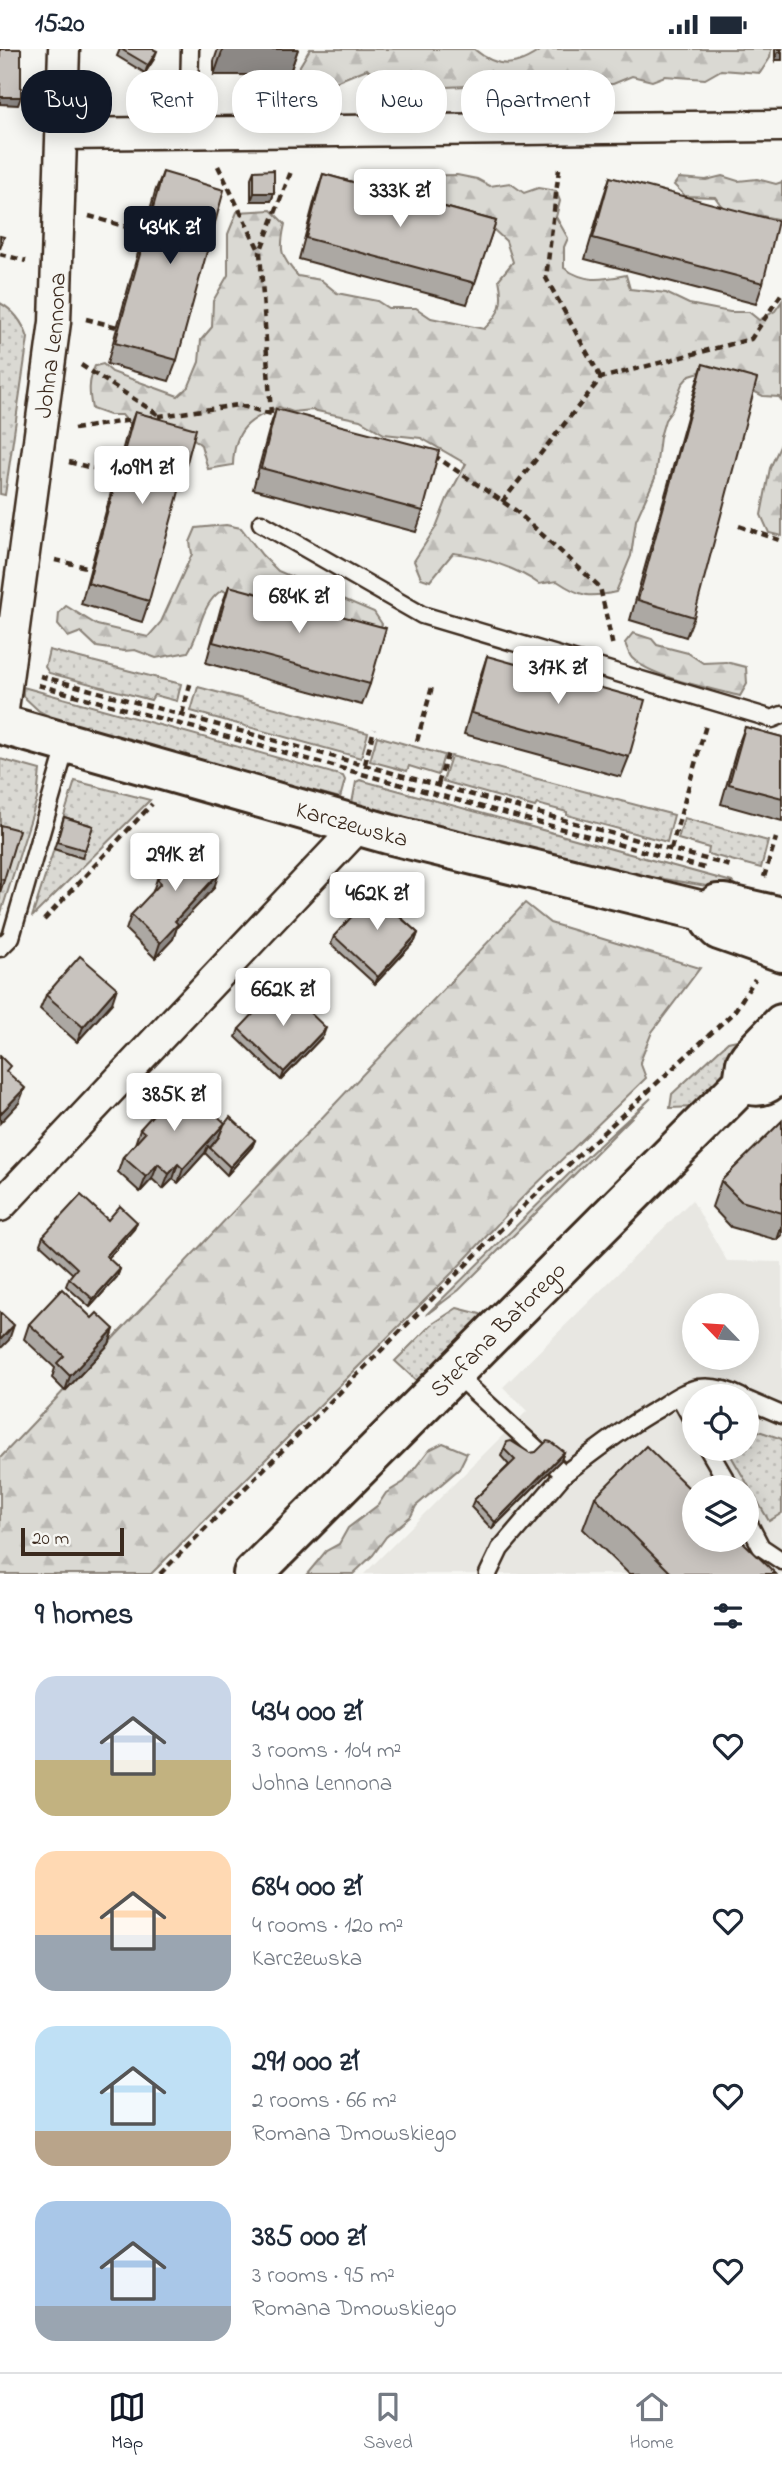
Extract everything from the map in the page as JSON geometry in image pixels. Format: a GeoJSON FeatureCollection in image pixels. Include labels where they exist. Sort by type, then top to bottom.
{"type":"FeatureCollection","features":[{"type":"Feature","properties":{"kind":"main road","name":"Karczewska"},"geometry":{"type":"LineString","coordinates":[[0,724],[359,826],[707,912],[718,904],[725,904],[782,917]]}},
{"type":"Feature","properties":{"kind":"main road","name":"Karczewska"},"geometry":{"type":"LineString","coordinates":[[707,912],[711,922],[719,930],[770,963]]}},
{"type":"Feature","properties":{"kind":"main road","name":"Stefana Batorego"},"geometry":{"type":"LineString","coordinates":[[254,1573],[743,1083],[750,1057],[782,1024]]}},
{"type":"Feature","properties":{"kind":"main road"},"geometry":{"type":"LineString","coordinates":[[743,1083],[754,1087],[761,1086],[782,1069]]}},
{"type":"Feature","properties":{"kind":"street","name":"Johna Lennona"},"geometry":{"type":"LineString","coordinates":[[0,724],[55,322],[64,49]]}},
{"type":"Feature","properties":{"kind":"street"},"geometry":{"type":"LineString","coordinates":[[63,134],[782,126]]}},
{"type":"Feature","properties":{"kind":"street"},"geometry":{"type":"LineString","coordinates":[[0,1206],[359,826]]}},
{"type":"Feature","properties":{"kind":"lane"},"geometry":{"type":"LineString","coordinates":[[188,134],[190,49]]}},
{"type":"Feature","properties":{"kind":"lane"},"geometry":{"type":"LineString","coordinates":[[261,523],[422,615],[772,719],[782,715]]}},
{"type":"Feature","properties":{"kind":"lane"},"geometry":{"type":"LineString","coordinates":[[0,948],[11,937],[67,743]]}},
{"type":"Feature","properties":{"kind":"lane"},"geometry":{"type":"LineString","coordinates":[[454,1373],[564,1474]]}},
{"type":"Feature","properties":{"kind":"lane"},"geometry":{"type":"LineString","coordinates":[[488,1574],[500,1549],[564,1474],[632,1423],[682,1395]]}},
{"type":"Feature","properties":{"kind":"lane"},"geometry":{"type":"LineString","coordinates":[[679,1396],[682,1401]]}},
{"type":"Feature","properties":{"kind":"lane"},"geometry":{"type":"LineString","coordinates":[[759,1405],[782,1415]]}},
{"type":"Feature","properties":{"kind":"lane"},"geometry":{"type":"LineString","coordinates":[[759,1543],[782,1561]]}},
{"type":"Feature","properties":{"kind":"path"},"geometry":{"type":"LineString","coordinates":[[218,166],[260,252],[271,414]]}},
{"type":"Feature","properties":{"kind":"path"},"geometry":{"type":"LineString","coordinates":[[260,252],[292,169]]}},
{"type":"Feature","properties":{"kind":"path"},"geometry":{"type":"LineString","coordinates":[[559,169],[546,278],[601,378]]}},
{"type":"Feature","properties":{"kind":"path"},"geometry":{"type":"LineString","coordinates":[[89,216],[144,232]]}},
{"type":"Feature","properties":{"kind":"path"},"geometry":{"type":"LineString","coordinates":[[0,254],[39,264]]}},
{"type":"Feature","properties":{"kind":"path"},"geometry":{"type":"LineString","coordinates":[[502,502],[601,378],[751,339],[782,293]]}},
{"type":"Feature","properties":{"kind":"path"},"geometry":{"type":"LineString","coordinates":[[86,319],[117,327]]}},
{"type":"Feature","properties":{"kind":"path"},"geometry":{"type":"LineString","coordinates":[[81,365],[159,416]]}},
{"type":"Feature","properties":{"kind":"path"},"geometry":{"type":"LineString","coordinates":[[73,429],[237,405],[284,418]]}},
{"type":"Feature","properties":{"kind":"path"},"geometry":{"type":"LineString","coordinates":[[425,455],[438,458],[515,510],[600,587],[618,673]]}},
{"type":"Feature","properties":{"kind":"path"},"geometry":{"type":"LineString","coordinates":[[68,462],[116,474]]}},
{"type":"Feature","properties":{"kind":"path"},"geometry":{"type":"LineString","coordinates":[[739,526],[782,541]]}},
{"type":"Feature","properties":{"kind":"path"},"geometry":{"type":"LineString","coordinates":[[54,560],[91,568]]}},
{"type":"Feature","properties":{"kind":"path"},"geometry":{"type":"LineString","coordinates":[[33,674],[738,868]]}},
{"type":"Feature","properties":{"kind":"path"},"geometry":{"type":"LineString","coordinates":[[182,714],[191,681]]}},
{"type":"Feature","properties":{"kind":"path"},"geometry":{"type":"LineString","coordinates":[[29,682],[711,870]]}},
{"type":"Feature","properties":{"kind":"path"},"geometry":{"type":"LineString","coordinates":[[417,741],[432,687]]}},
{"type":"Feature","properties":{"kind":"path"},"geometry":{"type":"LineString","coordinates":[[671,849],[707,721]]}},
{"type":"Feature","properties":{"kind":"path"},"geometry":{"type":"LineString","coordinates":[[365,764],[374,729]]}},
{"type":"Feature","properties":{"kind":"path"},"geometry":{"type":"LineString","coordinates":[[438,784],[449,750]]}},
{"type":"Feature","properties":{"kind":"path"},"geometry":{"type":"LineString","coordinates":[[38,927],[160,795]]}},
{"type":"Feature","properties":{"kind":"path"},"geometry":{"type":"LineString","coordinates":[[761,884],[776,838]]}},
{"type":"Feature","properties":{"kind":"path"},"geometry":{"type":"LineString","coordinates":[[751,871],[765,875]]}},
{"type":"Feature","properties":{"kind":"path"},"geometry":{"type":"LineString","coordinates":[[160,1574],[528,1202],[739,1006],[770,963]]}},
{"type":"Feature","properties":{"kind":"shaded area"},"geometry":{"type":"Polygon","coordinates":[[[692,1200],[727,1261],[782,1262],[782,1574],[364,1574],[527,1411],[503,1387],[692,1200]]]}},
{"type":"Feature","properties":{"kind":"green space"},"geometry":{"type":"Polygon","coordinates":[[[310,49],[474,49],[492,60],[508,64],[524,60],[542,49],[771,49],[770,58],[760,73],[721,70],[705,79],[665,76],[652,81],[632,76],[615,83],[615,70],[461,70],[461,86],[447,87],[447,70],[367,69],[356,70],[356,74],[342,79],[342,70],[297,70],[310,49]]]}},
{"type":"Feature","properties":{"kind":"green space"},"geometry":{"type":"Polygon","coordinates":[[[457,175],[477,179],[490,186],[510,183],[524,193],[538,188],[556,191],[560,201],[556,217],[568,238],[564,247],[564,268],[579,276],[601,279],[626,275],[630,289],[666,293],[689,304],[730,312],[749,312],[759,320],[775,311],[782,301],[782,401],[779,397],[763,396],[710,369],[690,375],[682,384],[665,420],[655,478],[636,520],[631,556],[616,592],[585,595],[557,581],[539,584],[498,564],[453,553],[430,581],[421,578],[414,561],[436,527],[447,499],[466,464],[421,438],[384,434],[360,420],[312,410],[293,412],[279,407],[259,416],[245,427],[236,442],[233,465],[208,469],[201,445],[187,433],[133,428],[122,415],[109,415],[92,409],[91,377],[95,366],[103,364],[112,372],[178,396],[189,386],[199,362],[201,340],[212,327],[213,301],[228,275],[228,234],[237,212],[271,210],[285,224],[282,252],[298,276],[321,280],[337,293],[377,301],[388,308],[416,308],[431,318],[484,329],[500,307],[499,279],[513,262],[506,241],[494,230],[475,227],[388,196],[392,185],[403,176],[457,175]]]}},
{"type":"Feature","properties":{"kind":"green space"},"geometry":{"type":"Polygon","coordinates":[[[722,176],[738,181],[757,179],[776,184],[782,182],[782,220],[723,208],[715,197],[685,196],[674,185],[679,178],[706,180],[722,176]]]}},
{"type":"Feature","properties":{"kind":"green space"},"geometry":{"type":"Polygon","coordinates":[[[0,303],[18,318],[28,338],[5,495],[0,494],[0,303]]]}},
{"type":"Feature","properties":{"kind":"green space"},"geometry":{"type":"Polygon","coordinates":[[[782,442],[782,536],[769,533],[761,515],[770,468],[782,442]]]}},
{"type":"Feature","properties":{"kind":"green space"},"geometry":{"type":"Polygon","coordinates":[[[226,525],[241,528],[278,571],[374,612],[382,624],[376,637],[243,599],[222,590],[205,610],[188,652],[156,658],[135,650],[97,647],[81,632],[68,637],[58,625],[59,613],[66,606],[97,625],[148,637],[161,622],[192,554],[190,542],[196,528],[226,525]]]}},
{"type":"Feature","properties":{"kind":"green space"},"geometry":{"type":"Polygon","coordinates":[[[633,633],[652,639],[657,645],[688,653],[703,663],[726,662],[746,667],[747,684],[740,696],[683,682],[654,671],[641,665],[630,655],[625,643],[633,633]]]}},
{"type":"Feature","properties":{"kind":"green space"},"geometry":{"type":"Polygon","coordinates":[[[49,650],[181,684],[177,701],[154,695],[151,700],[49,673],[45,667],[49,650]]]}},
{"type":"Feature","properties":{"kind":"green space"},"geometry":{"type":"Polygon","coordinates":[[[23,687],[343,776],[345,780],[340,798],[58,721],[39,711],[23,696],[23,687]]]}},
{"type":"Feature","properties":{"kind":"green space"},"geometry":{"type":"Polygon","coordinates":[[[198,687],[368,733],[361,758],[191,711],[198,687]]]}},
{"type":"Feature","properties":{"kind":"green space"},"geometry":{"type":"Polygon","coordinates":[[[377,736],[444,755],[438,775],[409,766],[407,771],[370,761],[377,736]]]}},
{"type":"Feature","properties":{"kind":"green space"},"geometry":{"type":"Polygon","coordinates":[[[451,756],[674,815],[667,842],[567,815],[567,812],[537,804],[535,807],[443,781],[451,756]]]}},
{"type":"Feature","properties":{"kind":"green space"},"geometry":{"type":"Polygon","coordinates":[[[0,759],[40,770],[37,799],[0,916],[0,759]]]}},
{"type":"Feature","properties":{"kind":"green space"},"geometry":{"type":"Polygon","coordinates":[[[360,780],[732,882],[742,894],[596,868],[352,803],[356,782],[360,780]]]}},
{"type":"Feature","properties":{"kind":"green space"},"geometry":{"type":"Polygon","coordinates":[[[75,781],[150,800],[32,917],[54,849],[83,858],[61,825],[75,781]]]}},
{"type":"Feature","properties":{"kind":"green space"},"geometry":{"type":"Polygon","coordinates":[[[684,818],[768,841],[761,868],[708,854],[709,848],[678,839],[684,818]]]}},
{"type":"Feature","properties":{"kind":"green space"},"geometry":{"type":"Polygon","coordinates":[[[525,903],[550,923],[700,968],[652,1032],[640,1062],[646,1078],[520,1200],[456,1269],[151,1574],[0,1574],[0,1458],[525,903]]]}},
{"type":"Feature","properties":{"kind":"green space"},"geometry":{"type":"Polygon","coordinates":[[[746,1038],[724,1073],[697,1107],[670,1108],[672,1094],[728,1042],[746,1038]]]}},
{"type":"Feature","properties":{"kind":"green space"},"geometry":{"type":"Polygon","coordinates":[[[651,1098],[459,1290],[426,1315],[579,1164],[651,1098]]]}},
{"type":"Feature","properties":{"kind":"green space"},"geometry":{"type":"Polygon","coordinates":[[[457,1308],[480,1314],[483,1318],[418,1382],[395,1361],[431,1325],[457,1308]]]}},
{"type":"Feature","properties":{"kind":"green space"},"geometry":{"type":"Polygon","coordinates":[[[759,1431],[782,1439],[782,1513],[769,1521],[759,1504],[759,1475],[742,1475],[734,1461],[759,1461],[759,1431]]]}},
{"type":"Feature","properties":{"kind":"green space"},"geometry":{"type":"Polygon","coordinates":[[[443,1443],[467,1453],[459,1469],[416,1506],[411,1516],[386,1537],[373,1555],[353,1574],[307,1574],[326,1551],[339,1544],[348,1528],[378,1505],[386,1493],[404,1482],[429,1450],[443,1443]]]}},
{"type":"Feature","properties":{"kind":"building"},"geometry":{"type":"Polygon","coordinates":[[[0,49],[21,49],[21,97],[0,97],[0,49]]]}},
{"type":"Feature","properties":{"kind":"building"},"geometry":{"type":"Polygon","coordinates":[[[121,49],[153,49],[157,51],[148,65],[121,49]]]}},
{"type":"Feature","properties":{"kind":"building"},"geometry":{"type":"Polygon","coordinates":[[[274,170],[274,193],[254,193],[254,171],[274,170]]]}},
{"type":"Feature","properties":{"kind":"building"},"geometry":{"type":"Polygon","coordinates":[[[163,172],[224,190],[177,360],[115,343],[163,172]]]}},
{"type":"Feature","properties":{"kind":"building"},"geometry":{"type":"Polygon","coordinates":[[[323,174],[496,221],[475,283],[306,238],[323,174]]]}},
{"type":"Feature","properties":{"kind":"building"},"geometry":{"type":"Polygon","coordinates":[[[610,177],[778,221],[763,283],[593,238],[610,177]]]}},
{"type":"Feature","properties":{"kind":"building"},"geometry":{"type":"Polygon","coordinates":[[[703,364],[757,379],[694,617],[638,600],[703,364]]]}},
{"type":"Feature","properties":{"kind":"building"},"geometry":{"type":"Polygon","coordinates":[[[276,409],[439,451],[423,511],[261,468],[276,409]]]}},
{"type":"Feature","properties":{"kind":"building"},"geometry":{"type":"Polygon","coordinates":[[[135,412],[196,429],[149,601],[88,583],[135,412]]]}},
{"type":"Feature","properties":{"kind":"building"},"geometry":{"type":"Polygon","coordinates":[[[229,586],[386,628],[370,684],[213,642],[229,586]]]}},
{"type":"Feature","properties":{"kind":"building"},"geometry":{"type":"Polygon","coordinates":[[[487,656],[645,700],[629,757],[472,713],[487,656]]]}},
{"type":"Feature","properties":{"kind":"building"},"geometry":{"type":"Polygon","coordinates":[[[745,727],[782,737],[782,798],[729,784],[745,727]]]}},
{"type":"Feature","properties":{"kind":"building"},"geometry":{"type":"Polygon","coordinates":[[[64,817],[93,826],[85,850],[57,842],[64,817]]]}},
{"type":"Feature","properties":{"kind":"building"},"geometry":{"type":"Polygon","coordinates":[[[0,825],[19,830],[4,880],[0,879],[0,825]]]}},
{"type":"Feature","properties":{"kind":"building"},"geometry":{"type":"Polygon","coordinates":[[[189,845],[219,873],[175,921],[178,924],[160,943],[131,915],[161,883],[157,879],[189,845]]]}},
{"type":"Feature","properties":{"kind":"building"},"geometry":{"type":"Polygon","coordinates":[[[389,886],[405,900],[394,912],[418,933],[378,977],[334,936],[374,892],[380,897],[389,886]]]}},
{"type":"Feature","properties":{"kind":"building"},"geometry":{"type":"Polygon","coordinates":[[[80,956],[117,988],[83,1027],[46,995],[80,956]]]}},
{"type":"Feature","properties":{"kind":"building"},"geometry":{"type":"Polygon","coordinates":[[[281,985],[326,1028],[284,1072],[239,1029],[281,985]]]}},
{"type":"Feature","properties":{"kind":"building"},"geometry":{"type":"Polygon","coordinates":[[[0,1056],[10,1066],[6,1071],[25,1088],[0,1114],[0,1056]]]}},
{"type":"Feature","properties":{"kind":"building"},"geometry":{"type":"Polygon","coordinates":[[[182,1083],[225,1123],[183,1169],[178,1164],[169,1174],[158,1164],[146,1177],[123,1157],[145,1133],[140,1129],[182,1083]]]}},
{"type":"Feature","properties":{"kind":"building"},"geometry":{"type":"Polygon","coordinates":[[[230,1117],[255,1140],[230,1167],[210,1148],[230,1117]]]}},
{"type":"Feature","properties":{"kind":"building"},"geometry":{"type":"Polygon","coordinates":[[[782,1121],[782,1213],[741,1201],[721,1181],[782,1121]]]}},
{"type":"Feature","properties":{"kind":"building"},"geometry":{"type":"Polygon","coordinates":[[[81,1195],[108,1220],[120,1206],[137,1222],[106,1256],[120,1269],[93,1299],[69,1278],[77,1268],[43,1236],[81,1195]]]}},
{"type":"Feature","properties":{"kind":"building"},"geometry":{"type":"Polygon","coordinates":[[[62,1289],[92,1318],[97,1313],[114,1329],[70,1376],[57,1363],[64,1356],[29,1324],[62,1289]]]}},
{"type":"Feature","properties":{"kind":"building"},"geometry":{"type":"Polygon","coordinates":[[[0,1312],[14,1325],[0,1340],[0,1312]]]}},
{"type":"Feature","properties":{"kind":"building"},"geometry":{"type":"Polygon","coordinates":[[[511,1441],[530,1453],[536,1452],[547,1441],[564,1452],[495,1522],[474,1500],[515,1460],[504,1449],[507,1442],[511,1441]]]}},
{"type":"Feature","properties":{"kind":"building"},"geometry":{"type":"Polygon","coordinates":[[[646,1446],[682,1481],[682,1552],[753,1552],[776,1574],[672,1574],[595,1497],[646,1446]]]}}]}
